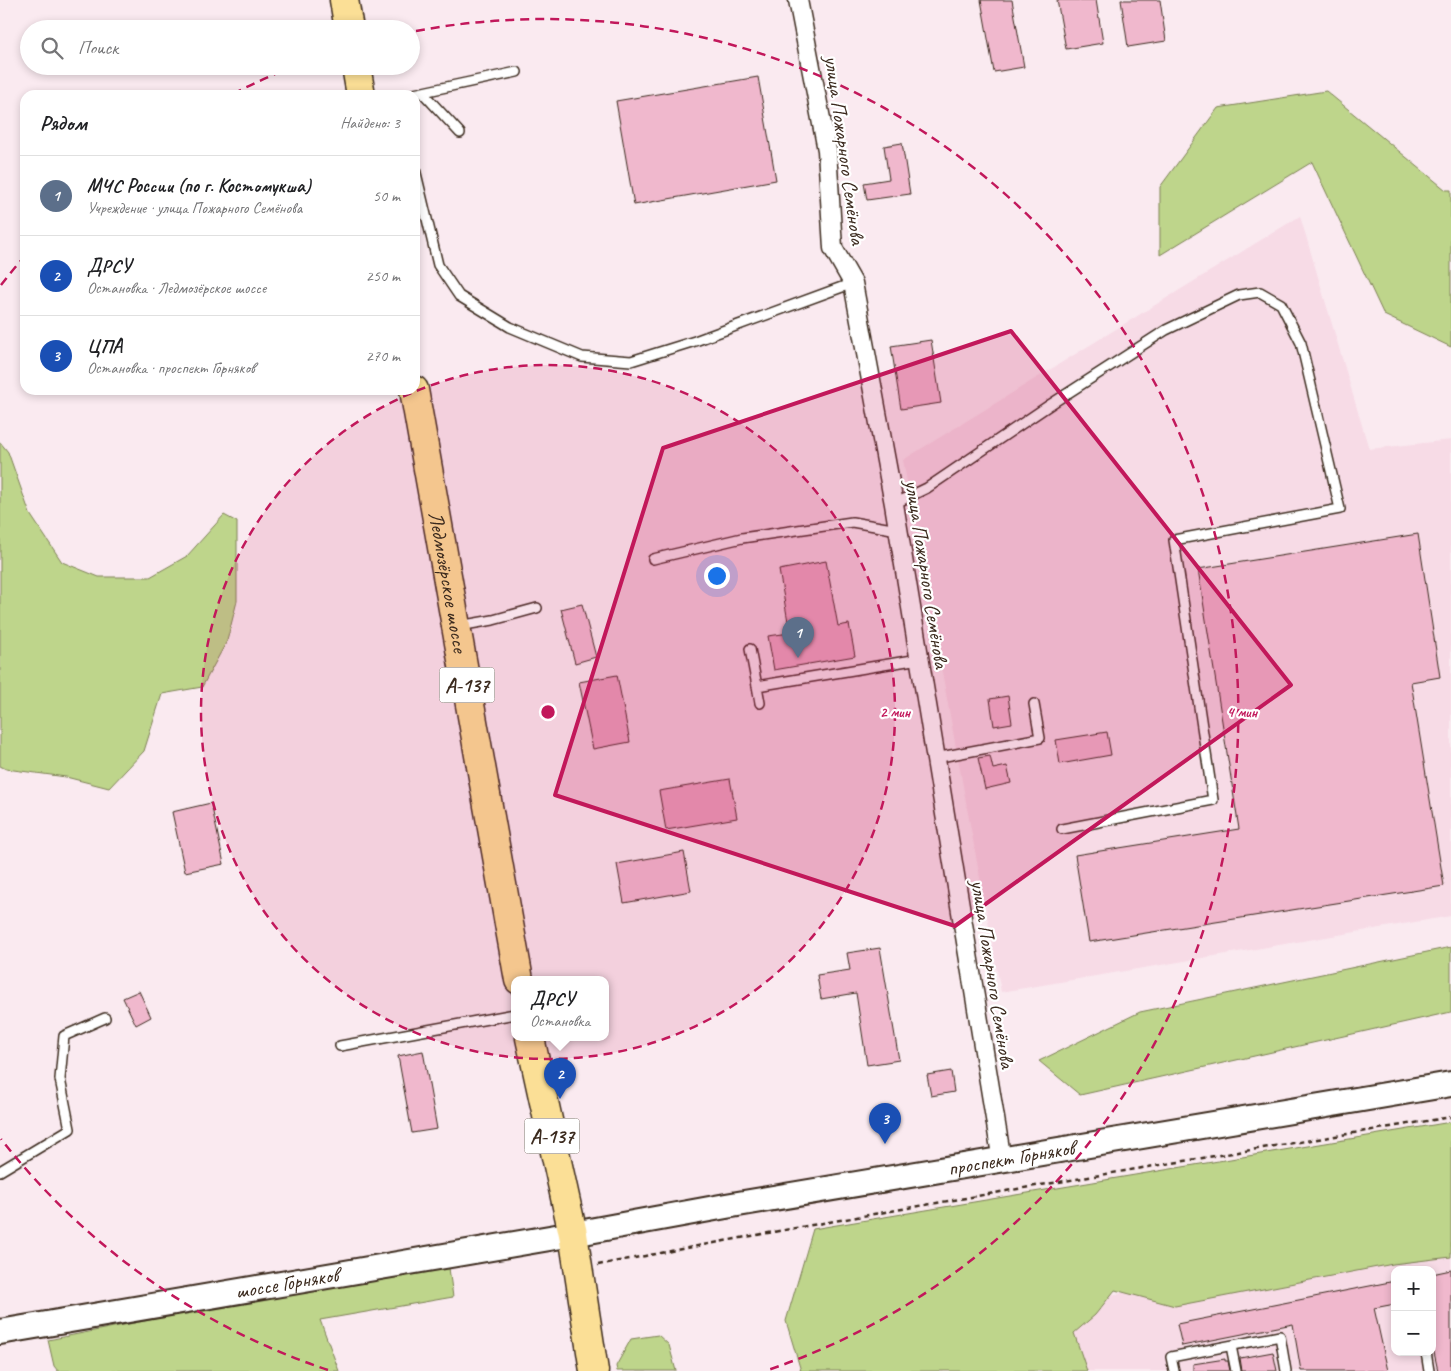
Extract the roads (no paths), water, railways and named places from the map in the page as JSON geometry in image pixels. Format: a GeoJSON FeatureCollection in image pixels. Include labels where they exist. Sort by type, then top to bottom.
{"type":"FeatureCollection","features":[{"type":"Feature","properties":{"kind":"main road"},"geometry":{"type":"LineString","coordinates":[[344,0],[347,20]]}},
{"type":"Feature","properties":{"kind":"main road"},"geometry":{"type":"LineString","coordinates":[[358,75],[360,90]]}},
{"type":"Feature","properties":{"kind":"main road","name":"Ледмозёрское шоссе"},"geometry":{"type":"LineString","coordinates":[[415,395],[518,976]]}},
{"type":"Feature","properties":{"kind":"main road","name":"А-137"},"geometry":{"type":"LineString","coordinates":[[531,1041],[573,1234],[594,1371]]}},
{"type":"Feature","properties":{"kind":"main road","name":"проспект Горняков"},"geometry":{"type":"LineString","coordinates":[[573,1234],[726,1206],[1451,1084]]}},
{"type":"Feature","properties":{"kind":"main road","name":"шоссе Горняков"},"geometry":{"type":"LineString","coordinates":[[0,1332],[573,1234]]}},
{"type":"Feature","properties":{"kind":"street","name":"улица Пожарного Семёнова"},"geometry":{"type":"LineString","coordinates":[[798,0],[827,150],[833,248],[853,283],[894,504],[1002,1161]]}},
{"type":"Feature","properties":{"kind":"lane"},"geometry":{"type":"LineString","coordinates":[[420,93],[517,72]]}},
{"type":"Feature","properties":{"kind":"lane"},"geometry":{"type":"LineString","coordinates":[[423,93],[460,133]]}},
{"type":"Feature","properties":{"kind":"lane"},"geometry":{"type":"LineString","coordinates":[[420,190],[438,265],[460,296],[510,327],[582,357],[632,361],[695,341],[853,283]]}},
{"type":"Feature","properties":{"kind":"lane"},"geometry":{"type":"LineString","coordinates":[[894,504],[927,488],[1050,404],[1166,330],[1239,295],[1260,292],[1281,304],[1300,344],[1340,510],[1174,540],[1213,800],[1062,829]]}},
{"type":"Feature","properties":{"kind":"lane"},"geometry":{"type":"LineString","coordinates":[[653,559],[742,538],[852,522],[898,530]]}},
{"type":"Feature","properties":{"kind":"lane"},"geometry":{"type":"LineString","coordinates":[[456,626],[493,620],[537,608]]}},
{"type":"Feature","properties":{"kind":"lane"},"geometry":{"type":"LineString","coordinates":[[750,648],[760,703]]}},
{"type":"Feature","properties":{"kind":"lane"},"geometry":{"type":"LineString","coordinates":[[757,686],[919,659]]}},
{"type":"Feature","properties":{"kind":"lane"},"geometry":{"type":"LineString","coordinates":[[935,758],[1040,738],[1034,704]]}},
{"type":"Feature","properties":{"kind":"lane"},"geometry":{"type":"LineString","coordinates":[[340,1046],[511,1015]]}},
{"type":"Feature","properties":{"kind":"lane"},"geometry":{"type":"LineString","coordinates":[[0,1171],[70,1128],[60,1079],[64,1036],[105,1018]]}},
{"type":"Feature","properties":{"kind":"lane"},"geometry":{"type":"LineString","coordinates":[[1174,1371],[1171,1357],[1280,1336],[1286,1371]]}},
{"type":"Feature","properties":{"kind":"lane"},"geometry":{"type":"LineString","coordinates":[[1231,1346],[1236,1371]]}},
{"type":"Feature","properties":{"kind":"lane"},"geometry":{"type":"LineString","coordinates":[[1427,1356],[1429,1371]]}},
{"type":"Feature","properties":{"kind":"place","name":"МЧС России (по г. Костомукша)"},"geometry":{"type":"Point","coordinates":[798,658]}},
{"type":"Feature","properties":{"kind":"place","name":"ДРСУ"},"geometry":{"type":"Point","coordinates":[560,1099]}},
{"type":"Feature","properties":{"kind":"place","name":"ЦПА"},"geometry":{"type":"Point","coordinates":[885,1144]}}]}
